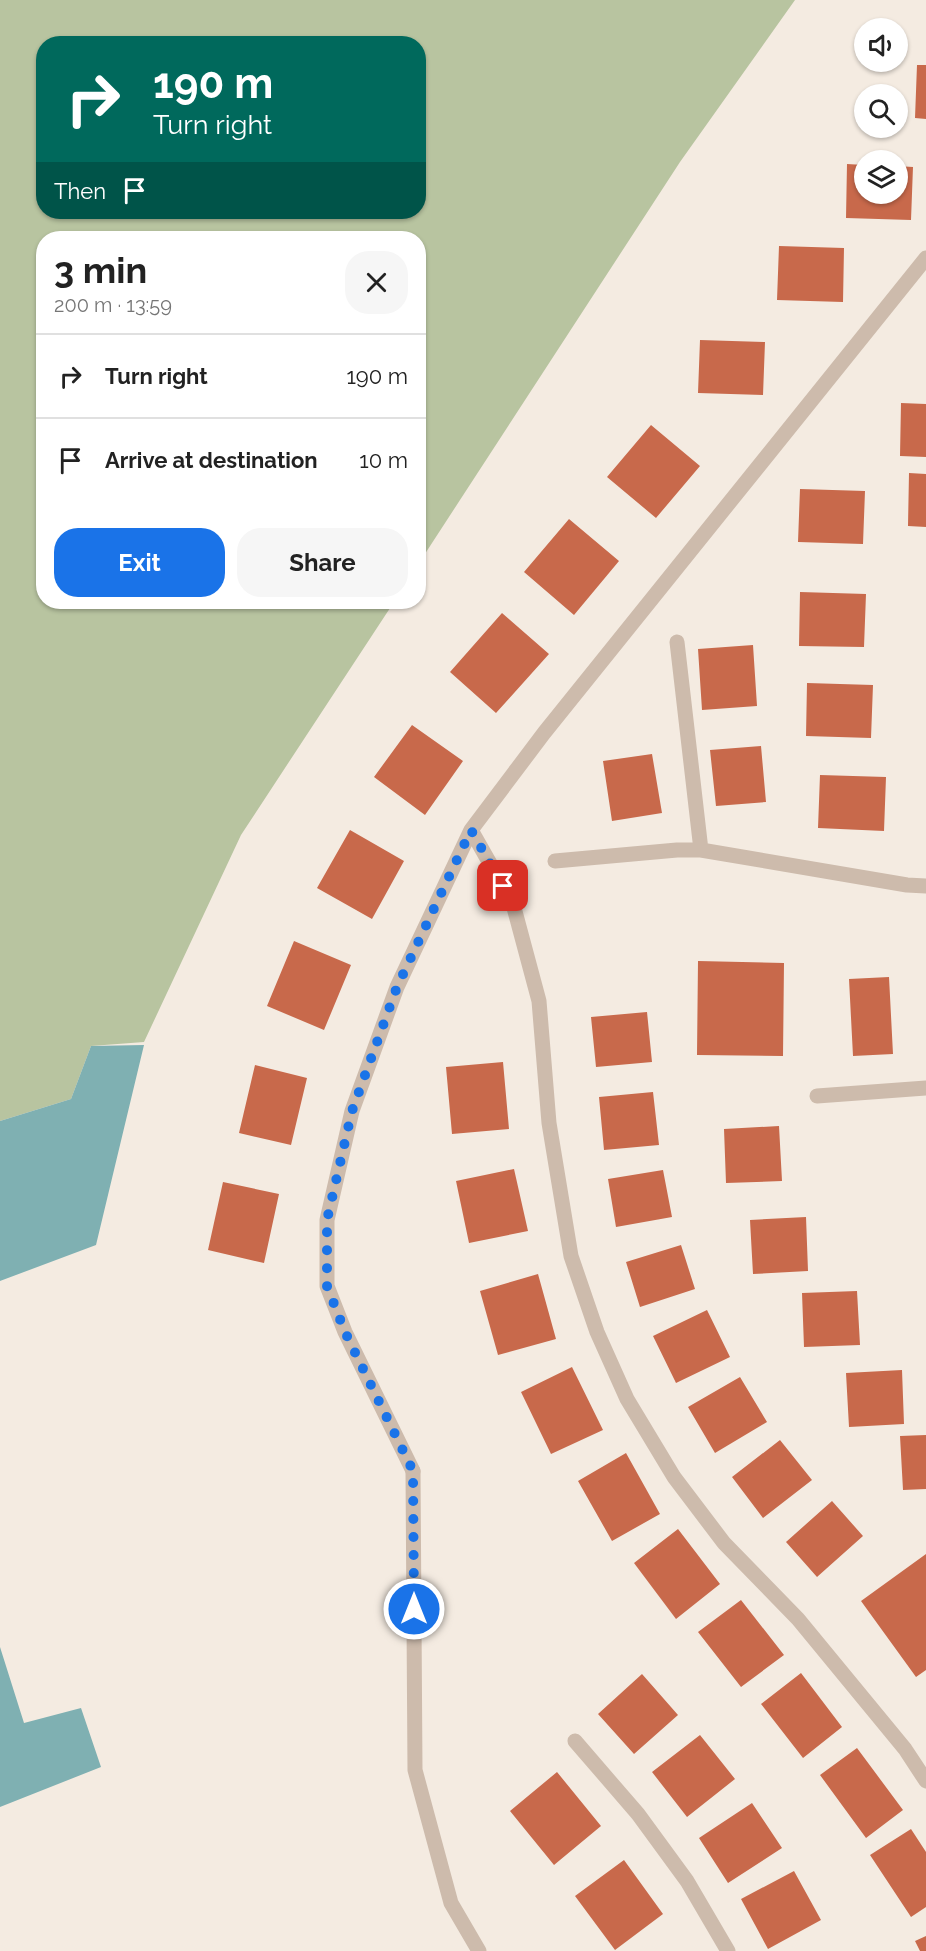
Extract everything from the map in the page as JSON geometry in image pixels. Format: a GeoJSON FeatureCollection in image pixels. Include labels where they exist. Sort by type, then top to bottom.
{"type":"FeatureCollection","features":[{"type":"Feature","properties":{"kind":"street"},"geometry":{"type":"LineString","coordinates":[[479,1951],[451,1903],[415,1770],[413,1471],[345,1332],[327,1286],[327,1220],[352,1111],[393,998],[471,830],[544,732],[926,258]]}},
{"type":"Feature","properties":{"kind":"street"},"geometry":{"type":"LineString","coordinates":[[677,642],[701,850]]}},
{"type":"Feature","properties":{"kind":"street"},"geometry":{"type":"LineString","coordinates":[[471,830],[513,904],[539,1001],[549,1123],[571,1256],[597,1332],[627,1399],[674,1477],[724,1544],[798,1618],[905,1749],[926,1781]]}},
{"type":"Feature","properties":{"kind":"street"},"geometry":{"type":"LineString","coordinates":[[555,861],[677,850],[701,850],[907,885],[926,886]]}},
{"type":"Feature","properties":{"kind":"street"},"geometry":{"type":"LineString","coordinates":[[817,1096],[926,1088]]}},
{"type":"Feature","properties":{"kind":"street"},"geometry":{"type":"LineString","coordinates":[[575,1741],[652,1833],[687,1881],[729,1951]]}},
{"type":"Feature","properties":{"kind":"green space"},"geometry":{"type":"Polygon","coordinates":[[[0,0],[795,0],[680,162],[426,552],[426,231],[36,231],[36,609],[389,609],[241,835],[144,1042],[91,1046],[71,1099],[0,1121],[0,0]]]}},
{"type":"Feature","properties":{"kind":"water"},"geometry":{"type":"Polygon","coordinates":[[[144,1045],[96,1245],[0,1281],[0,1121],[71,1099],[91,1046],[144,1045]]]}},
{"type":"Feature","properties":{"kind":"water"},"geometry":{"type":"Polygon","coordinates":[[[0,1647],[24,1723],[81,1708],[101,1767],[0,1807],[0,1647]]]}},
{"type":"Feature","properties":{"kind":"building"},"geometry":{"type":"Polygon","coordinates":[[[917,65],[926,65],[926,119],[915,118],[917,65]]]}},
{"type":"Feature","properties":{"kind":"building"},"geometry":{"type":"Polygon","coordinates":[[[847,164],[854,164],[854,204],[908,204],[908,167],[913,167],[911,220],[846,218],[847,164]]]}},
{"type":"Feature","properties":{"kind":"building"},"geometry":{"type":"Polygon","coordinates":[[[779,246],[844,248],[843,302],[777,300],[779,246]]]}},
{"type":"Feature","properties":{"kind":"building"},"geometry":{"type":"Polygon","coordinates":[[[700,340],[765,342],[763,395],[698,393],[700,340]]]}},
{"type":"Feature","properties":{"kind":"building"},"geometry":{"type":"Polygon","coordinates":[[[901,403],[926,404],[926,457],[900,456],[901,403]]]}},
{"type":"Feature","properties":{"kind":"building"},"geometry":{"type":"Polygon","coordinates":[[[651,425],[700,466],[656,518],[607,477],[651,425]]]}},
{"type":"Feature","properties":{"kind":"building"},"geometry":{"type":"Polygon","coordinates":[[[909,473],[926,474],[926,527],[908,526],[909,473]]]}},
{"type":"Feature","properties":{"kind":"building"},"geometry":{"type":"Polygon","coordinates":[[[800,489],[865,491],[863,544],[798,542],[800,489]]]}},
{"type":"Feature","properties":{"kind":"building"},"geometry":{"type":"Polygon","coordinates":[[[569,519],[619,561],[574,615],[524,572],[569,519]]]}},
{"type":"Feature","properties":{"kind":"building"},"geometry":{"type":"Polygon","coordinates":[[[800,592],[866,594],[864,647],[799,646],[800,592]]]}},
{"type":"Feature","properties":{"kind":"building"},"geometry":{"type":"Polygon","coordinates":[[[502,613],[549,654],[496,713],[450,672],[502,613]]]}},
{"type":"Feature","properties":{"kind":"building"},"geometry":{"type":"Polygon","coordinates":[[[753,645],[757,706],[702,710],[698,649],[753,645]]]}},
{"type":"Feature","properties":{"kind":"building"},"geometry":{"type":"Polygon","coordinates":[[[807,683],[873,685],[871,738],[806,736],[807,683]]]}},
{"type":"Feature","properties":{"kind":"building"},"geometry":{"type":"Polygon","coordinates":[[[412,725],[463,761],[425,815],[374,777],[412,725]]]}},
{"type":"Feature","properties":{"kind":"building"},"geometry":{"type":"Polygon","coordinates":[[[761,746],[766,802],[716,806],[710,750],[761,746]]]}},
{"type":"Feature","properties":{"kind":"building"},"geometry":{"type":"Polygon","coordinates":[[[652,754],[662,813],[612,821],[603,761],[652,754]]]}},
{"type":"Feature","properties":{"kind":"building"},"geometry":{"type":"Polygon","coordinates":[[[820,775],[886,777],[884,831],[818,828],[820,775]]]}},
{"type":"Feature","properties":{"kind":"building"},"geometry":{"type":"Polygon","coordinates":[[[350,830],[404,861],[372,919],[317,888],[350,830]]]}},
{"type":"Feature","properties":{"kind":"building"},"geometry":{"type":"Polygon","coordinates":[[[294,941],[351,965],[324,1030],[267,1006],[294,941]]]}},
{"type":"Feature","properties":{"kind":"building"},"geometry":{"type":"Polygon","coordinates":[[[698,961],[784,963],[783,1056],[697,1055],[698,961]]]}},
{"type":"Feature","properties":{"kind":"building"},"geometry":{"type":"Polygon","coordinates":[[[889,977],[893,1054],[853,1056],[849,979],[889,977]]]}},
{"type":"Feature","properties":{"kind":"building"},"geometry":{"type":"Polygon","coordinates":[[[647,1012],[652,1062],[596,1067],[591,1017],[647,1012]]]}},
{"type":"Feature","properties":{"kind":"building"},"geometry":{"type":"Polygon","coordinates":[[[503,1062],[509,1129],[452,1134],[446,1067],[503,1062]]]}},
{"type":"Feature","properties":{"kind":"building"},"geometry":{"type":"Polygon","coordinates":[[[255,1065],[307,1078],[291,1145],[239,1133],[255,1065]]]}},
{"type":"Feature","properties":{"kind":"building"},"geometry":{"type":"Polygon","coordinates":[[[653,1092],[659,1145],[604,1150],[599,1097],[653,1092]]]}},
{"type":"Feature","properties":{"kind":"building"},"geometry":{"type":"Polygon","coordinates":[[[779,1126],[782,1181],[726,1183],[724,1129],[779,1126]]]}},
{"type":"Feature","properties":{"kind":"building"},"geometry":{"type":"Polygon","coordinates":[[[514,1169],[528,1231],[469,1243],[456,1181],[514,1169]]]}},
{"type":"Feature","properties":{"kind":"building"},"geometry":{"type":"Polygon","coordinates":[[[663,1170],[672,1217],[616,1227],[608,1179],[663,1170]]]}},
{"type":"Feature","properties":{"kind":"building"},"geometry":{"type":"Polygon","coordinates":[[[223,1182],[279,1194],[264,1263],[208,1250],[223,1182]]]}},
{"type":"Feature","properties":{"kind":"building"},"geometry":{"type":"Polygon","coordinates":[[[806,1217],[808,1271],[753,1274],[750,1220],[806,1217]]]}},
{"type":"Feature","properties":{"kind":"building"},"geometry":{"type":"Polygon","coordinates":[[[681,1245],[695,1289],[640,1307],[626,1262],[681,1245]]]}},
{"type":"Feature","properties":{"kind":"building"},"geometry":{"type":"Polygon","coordinates":[[[538,1274],[556,1339],[498,1355],[480,1291],[538,1274]]]}},
{"type":"Feature","properties":{"kind":"building"},"geometry":{"type":"Polygon","coordinates":[[[857,1291],[860,1345],[804,1347],[802,1293],[857,1291]]]}},
{"type":"Feature","properties":{"kind":"building"},"geometry":{"type":"Polygon","coordinates":[[[707,1310],[730,1357],[676,1383],[653,1336],[707,1310]]]}},
{"type":"Feature","properties":{"kind":"building"},"geometry":{"type":"Polygon","coordinates":[[[572,1367],[603,1430],[551,1454],[521,1392],[572,1367]]]}},
{"type":"Feature","properties":{"kind":"building"},"geometry":{"type":"Polygon","coordinates":[[[902,1370],[904,1424],[849,1427],[846,1373],[902,1370]]]}},
{"type":"Feature","properties":{"kind":"building"},"geometry":{"type":"Polygon","coordinates":[[[740,1377],[767,1422],[715,1453],[688,1407],[740,1377]]]}},
{"type":"Feature","properties":{"kind":"building"},"geometry":{"type":"Polygon","coordinates":[[[926,1435],[926,1489],[903,1490],[900,1436],[926,1435]]]}},
{"type":"Feature","properties":{"kind":"building"},"geometry":{"type":"Polygon","coordinates":[[[780,1440],[812,1480],[763,1518],[732,1477],[780,1440]]]}},
{"type":"Feature","properties":{"kind":"building"},"geometry":{"type":"Polygon","coordinates":[[[626,1453],[660,1514],[612,1541],[578,1481],[626,1453]]]}},
{"type":"Feature","properties":{"kind":"building"},"geometry":{"type":"Polygon","coordinates":[[[832,1501],[863,1536],[817,1577],[786,1542],[832,1501]]]}},
{"type":"Feature","properties":{"kind":"building"},"geometry":{"type":"Polygon","coordinates":[[[678,1529],[720,1584],[676,1619],[634,1563],[678,1529]]]}},
{"type":"Feature","properties":{"kind":"building"},"geometry":{"type":"Polygon","coordinates":[[[926,1554],[926,1670],[916,1677],[861,1601],[926,1554]]]}},
{"type":"Feature","properties":{"kind":"building"},"geometry":{"type":"Polygon","coordinates":[[[741,1600],[784,1655],[741,1687],[698,1632],[741,1600]]]}},
{"type":"Feature","properties":{"kind":"building"},"geometry":{"type":"Polygon","coordinates":[[[801,1673],[842,1727],[803,1758],[761,1704],[801,1673]]]}},
{"type":"Feature","properties":{"kind":"building"},"geometry":{"type":"Polygon","coordinates":[[[642,1674],[678,1715],[634,1754],[598,1714],[642,1674]]]}},
{"type":"Feature","properties":{"kind":"building"},"geometry":{"type":"Polygon","coordinates":[[[700,1735],[735,1779],[687,1817],[652,1772],[700,1735]]]}},
{"type":"Feature","properties":{"kind":"building"},"geometry":{"type":"Polygon","coordinates":[[[857,1748],[903,1810],[866,1838],[820,1775],[857,1748]]]}},
{"type":"Feature","properties":{"kind":"building"},"geometry":{"type":"Polygon","coordinates":[[[557,1772],[601,1826],[554,1865],[510,1811],[557,1772]]]}},
{"type":"Feature","properties":{"kind":"building"},"geometry":{"type":"Polygon","coordinates":[[[752,1803],[782,1848],[728,1883],[699,1838],[752,1803]]]}},
{"type":"Feature","properties":{"kind":"building"},"geometry":{"type":"Polygon","coordinates":[[[911,1829],[926,1852],[926,1907],[911,1917],[870,1855],[911,1829]]]}},
{"type":"Feature","properties":{"kind":"building"},"geometry":{"type":"Polygon","coordinates":[[[624,1860],[663,1914],[615,1950],[575,1896],[624,1860]]]}},
{"type":"Feature","properties":{"kind":"building"},"geometry":{"type":"Polygon","coordinates":[[[794,1871],[821,1920],[768,1949],[741,1899],[794,1871]]]}},
{"type":"Feature","properties":{"kind":"building"},"geometry":{"type":"Polygon","coordinates":[[[926,1936],[926,1951],[920,1951],[915,1941],[926,1936]]]}},
{"type":"Feature","properties":{"kind":"route"},"geometry":{"type":"LineString","coordinates":[[414,1609],[413,1471],[345,1332],[327,1286],[327,1220],[352,1111],[397,987],[471,830],[503,886]]}}]}
